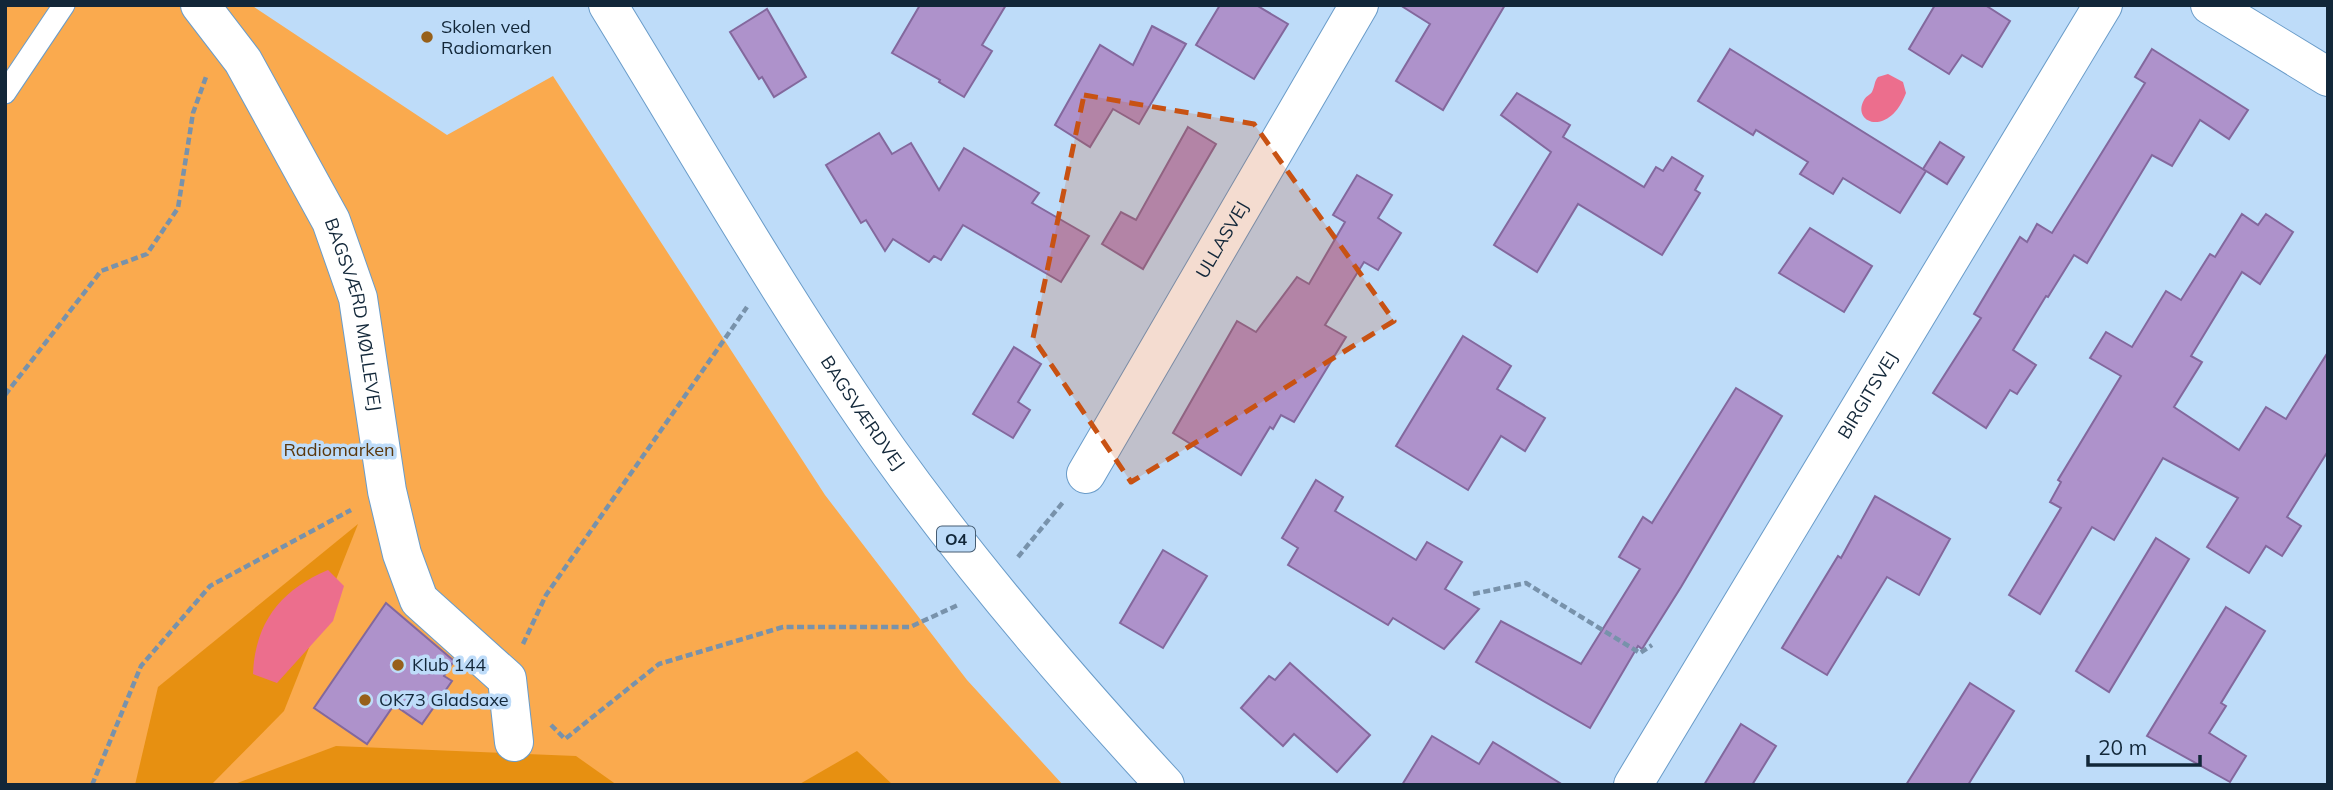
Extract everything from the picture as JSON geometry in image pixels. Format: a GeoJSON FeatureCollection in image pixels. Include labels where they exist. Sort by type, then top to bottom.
{"type":"FeatureCollection","features":[{"type":"Feature","properties":{"kind":"street","name":"BAGSVÆRDVEJ"},"geometry":{"type":"LineString","coordinates":[[608,5],[772,274],[889,452],[993,588],[1090,704],[1166,785]]}},
{"type":"Feature","properties":{"kind":"street","name":"ULLASVEJ"},"geometry":{"type":"LineString","coordinates":[[1086,474],[1359,5]]}},
{"type":"Feature","properties":{"kind":"street","name":"BIRGITSVEJ"},"geometry":{"type":"LineString","coordinates":[[1633,785],[2103,5]]}},
{"type":"Feature","properties":{"kind":"street"},"geometry":{"type":"LineString","coordinates":[[2210,5],[2328,77]]}},
{"type":"Feature","properties":{"kind":"street","name":"BAGSVÆRD MØLLEVEJ"},"geometry":{"type":"LineString","coordinates":[[210,19],[243,61],[331,220],[358,298],[387,491],[402,554],[419,600],[507,679]]}},
{"type":"Feature","properties":{"kind":"street"},"geometry":{"type":"LineString","coordinates":[[507,679],[514,742]]}},
{"type":"Feature","properties":{"kind":"lane"},"geometry":{"type":"LineString","coordinates":[[5,93],[64,5]]}},
{"type":"Feature","properties":{"kind":"path"},"geometry":{"type":"LineString","coordinates":[[5,395],[101,271],[147,254],[178,208],[210,19]]}},
{"type":"Feature","properties":{"kind":"path"},"geometry":{"type":"LineString","coordinates":[[507,679],[546,596],[722,339],[772,274]]}},
{"type":"Feature","properties":{"kind":"path"},"geometry":{"type":"LineString","coordinates":[[548,722],[565,739],[659,664],[771,630],[783,627],[910,627],[993,588],[1086,474]]}},
{"type":"Feature","properties":{"kind":"path"},"geometry":{"type":"LineString","coordinates":[[92,785],[141,666],[209,586],[387,491]]}},
{"type":"Feature","properties":{"kind":"path"},"geometry":{"type":"LineString","coordinates":[[1473,594],[1526,583],[1640,653],[1652,645]]}},
{"type":"Feature","properties":{"kind":"highlighted area"},"geometry":{"type":"Polygon","coordinates":[[[1084,95],[1254,124],[1394,321],[1131,482],[1033,338],[1084,95]]]}},
{"type":"Feature","properties":{"kind":"green space","name":"Radiomarken"},"geometry":{"type":"Polygon","coordinates":[[[5,5],[251,5],[447,135],[553,76],[825,495],[967,680],[1063,785],[5,785],[5,5]]]}},
{"type":"Feature","properties":{"kind":"shaded area"},"geometry":{"type":"Polygon","coordinates":[[[1888,74],[1903,82],[1906,93],[1899,107],[1890,116],[1882,121],[1867,120],[1861,108],[1864,100],[1872,92],[1878,77],[1888,74]]]}},
{"type":"Feature","properties":{"kind":"shaded area"},"geometry":{"type":"Polygon","coordinates":[[[358,524],[284,711],[211,785],[135,785],[158,687],[358,524]]]}},
{"type":"Feature","properties":{"kind":"shaded area"},"geometry":{"type":"Polygon","coordinates":[[[328,570],[344,586],[333,621],[277,683],[253,674],[259,639],[274,610],[297,587],[328,570]]]}},
{"type":"Feature","properties":{"kind":"shaded area"},"geometry":{"type":"Polygon","coordinates":[[[336,746],[576,756],[617,785],[232,785],[336,746]]]}},
{"type":"Feature","properties":{"kind":"shaded area"},"geometry":{"type":"Polygon","coordinates":[[[857,751],[893,785],[798,785],[857,751]]]}},
{"type":"Feature","properties":{"kind":"building"},"geometry":{"type":"Polygon","coordinates":[[[920,5],[1006,5],[982,45],[992,51],[964,97],[892,53],[920,5]]]}},
{"type":"Feature","properties":{"kind":"building"},"geometry":{"type":"Polygon","coordinates":[[[1220,5],[1256,5],[1288,24],[1254,79],[1196,45],[1220,5]]]}},
{"type":"Feature","properties":{"kind":"building"},"geometry":{"type":"Polygon","coordinates":[[[1400,5],[1505,5],[1443,110],[1396,81],[1430,24],[1400,5]]]}},
{"type":"Feature","properties":{"kind":"building"},"geometry":{"type":"Polygon","coordinates":[[[1935,5],[1985,5],[2010,21],[1982,67],[1962,55],[1949,74],[1909,49],[1935,5]]]}},
{"type":"Feature","properties":{"kind":"building"},"geometry":{"type":"Polygon","coordinates":[[[767,9],[806,77],[774,97],[762,77],[759,79],[730,32],[767,9]]]}},
{"type":"Feature","properties":{"kind":"building"},"geometry":{"type":"Polygon","coordinates":[[[1152,26],[1186,44],[1139,124],[1113,109],[1090,147],[1055,125],[1100,45],[1133,65],[1152,26]]]}},
{"type":"Feature","properties":{"kind":"building"},"geometry":{"type":"Polygon","coordinates":[[[1730,49],[1926,171],[1900,213],[1843,178],[1833,194],[1800,174],[1808,162],[1756,130],[1753,135],[1698,101],[1730,49]]]}},
{"type":"Feature","properties":{"kind":"building"},"geometry":{"type":"Polygon","coordinates":[[[2152,49],[2248,110],[2229,139],[2200,120],[2172,166],[2152,155],[2087,263],[2074,255],[2013,350],[2036,365],[2017,394],[2010,390],[1986,428],[1933,393],[1981,318],[1974,314],[2020,237],[2027,242],[2037,224],[2052,233],[2145,83],[2135,77],[2152,49]]]}},
{"type":"Feature","properties":{"kind":"building"},"geometry":{"type":"Polygon","coordinates":[[[1517,93],[1570,125],[1563,137],[1644,187],[1656,167],[1663,171],[1672,157],[1703,176],[1695,190],[1700,193],[1662,255],[1578,204],[1537,272],[1494,245],[1551,152],[1501,115],[1517,93]]]}},
{"type":"Feature","properties":{"kind":"building"},"geometry":{"type":"Polygon","coordinates":[[[1188,127],[1216,144],[1143,269],[1102,244],[1121,212],[1136,220],[1188,127]]]}},
{"type":"Feature","properties":{"kind":"building"},"geometry":{"type":"Polygon","coordinates":[[[879,133],[892,154],[911,143],[939,190],[964,148],[1039,193],[1032,203],[1089,236],[1061,282],[963,225],[941,260],[934,256],[929,262],[893,239],[885,251],[866,220],[861,223],[826,165],[879,133]]]}},
{"type":"Feature","properties":{"kind":"building"},"geometry":{"type":"Polygon","coordinates":[[[1940,142],[1964,157],[1947,184],[1923,169],[1940,142]]]}},
{"type":"Feature","properties":{"kind":"building"},"geometry":{"type":"Polygon","coordinates":[[[1357,175],[1392,195],[1378,218],[1401,233],[1378,270],[1364,262],[1325,325],[1346,337],[1294,422],[1281,415],[1273,429],[1270,427],[1241,475],[1173,433],[1237,321],[1256,332],[1297,277],[1309,284],[1345,222],[1333,215],[1357,175]]]}},
{"type":"Feature","properties":{"kind":"building"},"geometry":{"type":"Polygon","coordinates":[[[2242,214],[2258,225],[2266,214],[2293,232],[2260,284],[2242,272],[2191,356],[2202,362],[2174,407],[2239,450],[2266,407],[2286,419],[2328,352],[2328,451],[2287,517],[2301,526],[2282,556],[2266,546],[2249,573],[2207,547],[2238,498],[2163,458],[2114,540],[2092,527],[2040,614],[2009,595],[2061,508],[2050,502],[2061,482],[2058,480],[2121,376],[2090,358],[2106,332],[2132,347],[2166,291],[2181,300],[2210,254],[2215,257],[2242,214]]]}},
{"type":"Feature","properties":{"kind":"building"},"geometry":{"type":"Polygon","coordinates":[[[1810,228],[1872,266],[1844,312],[1779,273],[1810,228]]]}},
{"type":"Feature","properties":{"kind":"building"},"geometry":{"type":"Polygon","coordinates":[[[1463,336],[1511,366],[1497,389],[1545,418],[1525,451],[1501,436],[1468,490],[1396,446],[1463,336]]]}},
{"type":"Feature","properties":{"kind":"building"},"geometry":{"type":"Polygon","coordinates":[[[1014,347],[1041,364],[1018,402],[1030,410],[1013,438],[973,414],[1014,347]]]}},
{"type":"Feature","properties":{"kind":"building"},"geometry":{"type":"Polygon","coordinates":[[[1736,388],[1782,416],[1681,587],[1642,649],[1638,646],[1590,728],[1476,662],[1501,621],[1581,664],[1640,569],[1619,557],[1643,517],[1652,523],[1736,388]]]}},
{"type":"Feature","properties":{"kind":"building"},"geometry":{"type":"Polygon","coordinates":[[[1316,480],[1343,497],[1335,511],[1416,560],[1427,542],[1462,562],[1445,589],[1479,609],[1444,649],[1393,618],[1388,625],[1288,565],[1298,548],[1282,538],[1316,480]]]}},
{"type":"Feature","properties":{"kind":"building"},"geometry":{"type":"Polygon","coordinates":[[[1875,496],[1950,539],[1919,595],[1887,577],[1827,675],[1782,648],[1838,556],[1841,558],[1875,496]]]}},
{"type":"Feature","properties":{"kind":"building"},"geometry":{"type":"Polygon","coordinates":[[[2156,538],[2189,559],[2109,692],[2076,671],[2156,538]]]}},
{"type":"Feature","properties":{"kind":"building"},"geometry":{"type":"Polygon","coordinates":[[[1163,550],[1207,576],[1163,648],[1120,623],[1163,550]]]}},
{"type":"Feature","properties":{"kind":"building","name":"Klub 144"},"geometry":{"type":"Polygon","coordinates":[[[386,603],[454,661],[444,676],[452,681],[422,724],[394,705],[367,744],[314,708],[386,603]]]}},
{"type":"Feature","properties":{"kind":"building"},"geometry":{"type":"Polygon","coordinates":[[[2226,607],[2265,631],[2221,703],[2226,706],[2209,733],[2246,756],[2230,782],[2147,736],[2226,607]]]}},
{"type":"Feature","properties":{"kind":"building"},"geometry":{"type":"Polygon","coordinates":[[[1290,663],[1370,735],[1337,772],[1294,734],[1283,746],[1241,708],[1269,676],[1275,680],[1290,663]]]}},
{"type":"Feature","properties":{"kind":"building"},"geometry":{"type":"Polygon","coordinates":[[[1970,683],[2014,711],[1968,785],[1906,785],[1970,683]]]}},
{"type":"Feature","properties":{"kind":"building"},"geometry":{"type":"Polygon","coordinates":[[[1741,724],[1776,746],[1752,785],[1704,785],[1741,724]]]}},
{"type":"Feature","properties":{"kind":"building"},"geometry":{"type":"Polygon","coordinates":[[[1432,736],[1479,764],[1493,742],[1563,785],[1402,785],[1432,736]]]}},
{"type":"Feature","properties":{"kind":"place","name":"Skolen ved Radiomarken"},"geometry":{"type":"Point","coordinates":[427,37]}},
{"type":"Feature","properties":{"kind":"place","name":"Klub 144"},"geometry":{"type":"Point","coordinates":[398,665]}},
{"type":"Feature","properties":{"kind":"place","name":"OK73 Gladsaxe"},"geometry":{"type":"Point","coordinates":[365,700]}}]}
